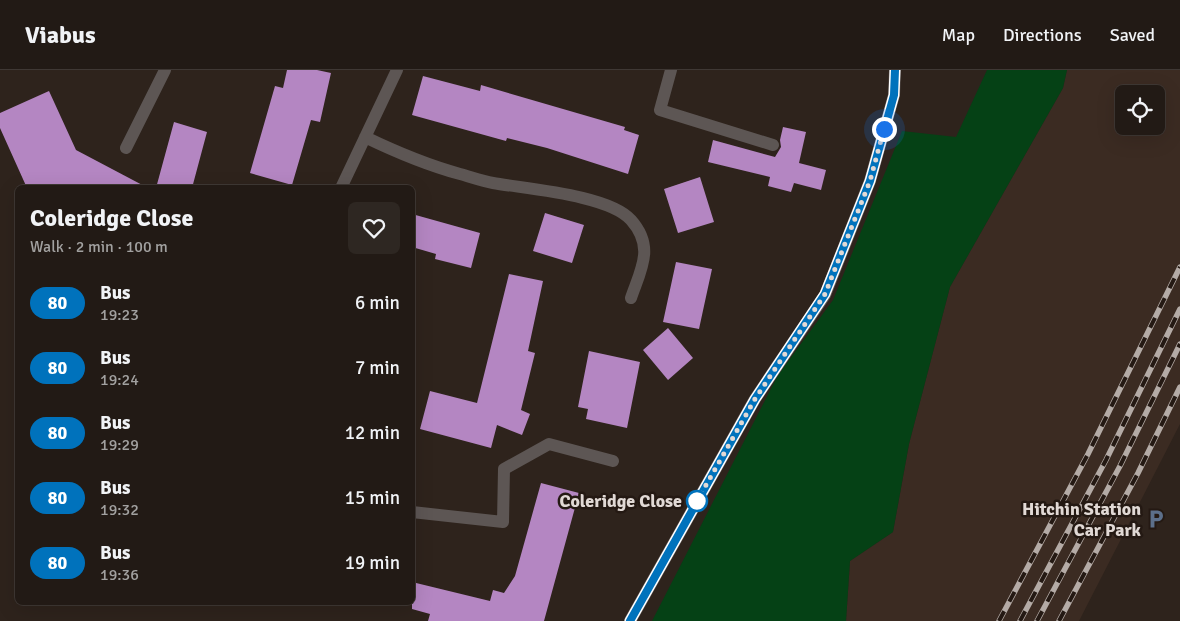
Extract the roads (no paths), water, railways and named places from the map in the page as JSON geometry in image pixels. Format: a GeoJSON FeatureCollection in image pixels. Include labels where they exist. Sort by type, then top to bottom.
{"type":"FeatureCollection","features":[{"type":"Feature","properties":{"kind":"street"},"geometry":{"type":"LineString","coordinates":[[126,148],[165,70]]}},
{"type":"Feature","properties":{"kind":"street"},"geometry":{"type":"LineString","coordinates":[[342,185],[397,70]]}},
{"type":"Feature","properties":{"kind":"street"},"geometry":{"type":"LineString","coordinates":[[671,70],[660,110],[773,145]]}},
{"type":"Feature","properties":{"kind":"street"},"geometry":{"type":"LineString","coordinates":[[630,621],[755,399],[825,294],[870,181],[894,95],[895,70]]}},
{"type":"Feature","properties":{"kind":"street"},"geometry":{"type":"LineString","coordinates":[[365,138],[424,164],[441,169],[492,182],[582,198],[614,209],[630,219],[639,232],[645,246],[645,259],[631,298]]}},
{"type":"Feature","properties":{"kind":"street"},"geometry":{"type":"LineString","coordinates":[[415,512],[503,522],[504,469],[549,444],[613,461]]}},
{"type":"Feature","properties":{"kind":"railway"},"geometry":{"type":"LineString","coordinates":[[999,621],[1088,454],[1180,267]]}},
{"type":"Feature","properties":{"kind":"railway"},"geometry":{"type":"LineString","coordinates":[[1020,621],[1106,460],[1180,309]]}},
{"type":"Feature","properties":{"kind":"railway"},"geometry":{"type":"LineString","coordinates":[[1037,621],[1120,466],[1180,344]]}},
{"type":"Feature","properties":{"kind":"railway"},"geometry":{"type":"LineString","coordinates":[[1059,621],[1138,473],[1180,387]]}},
{"type":"Feature","properties":{"kind":"place","name":"Coleridge Close"},"geometry":{"type":"Point","coordinates":[697,501]}},
{"type":"Feature","properties":{"kind":"place","name":"Hitchin Station Car Park"},"geometry":{"type":"Point","coordinates":[1156,519]}}]}
